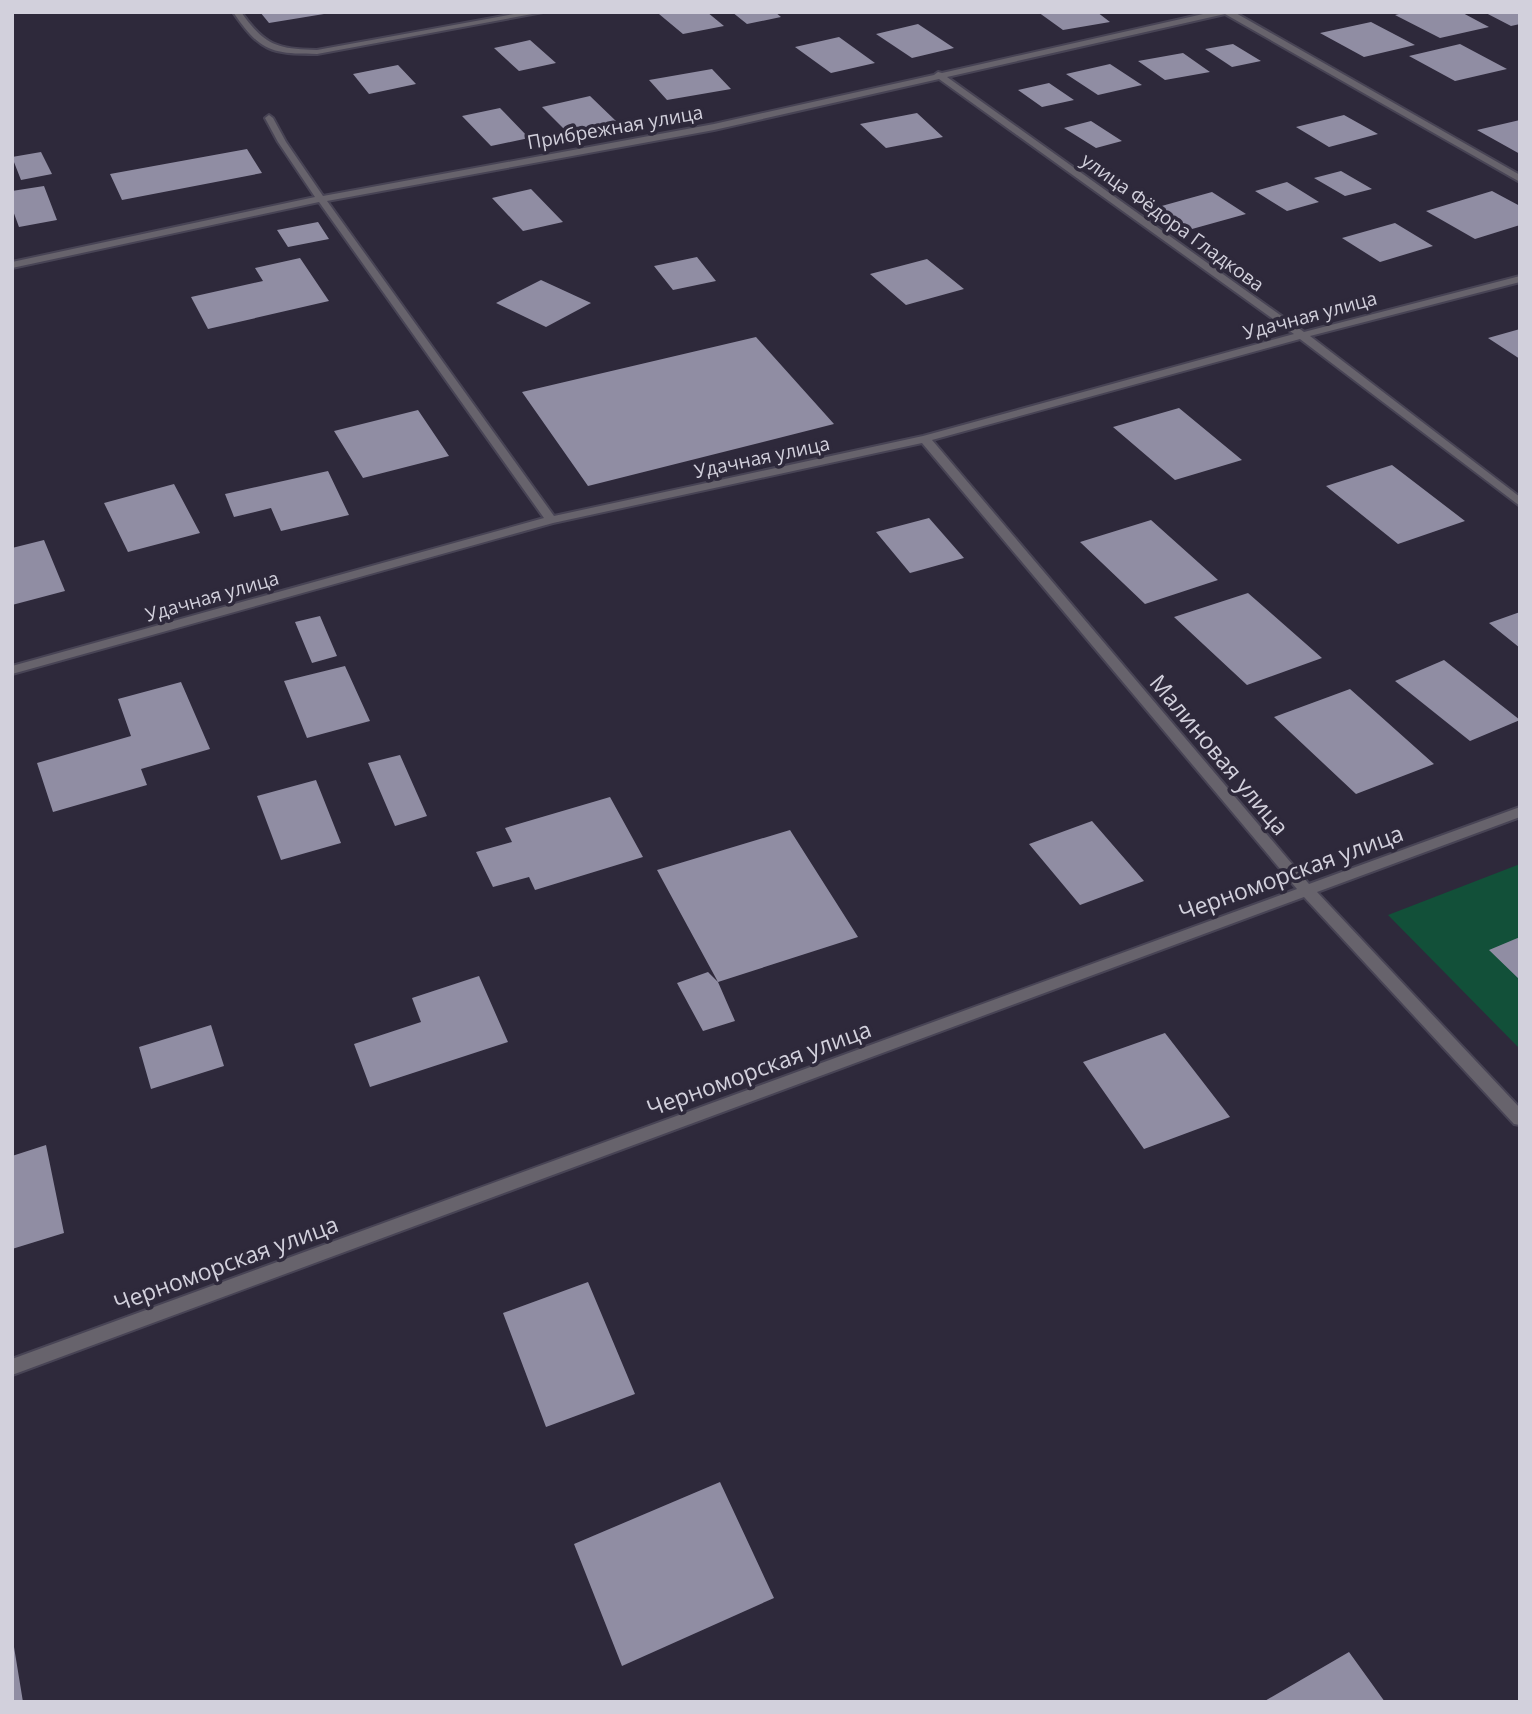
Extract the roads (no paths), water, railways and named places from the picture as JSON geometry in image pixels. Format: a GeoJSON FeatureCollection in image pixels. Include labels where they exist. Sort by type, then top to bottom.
{"type":"FeatureCollection","features":[{"type":"Feature","properties":{"kind":"street"},"geometry":{"type":"LineString","coordinates":[[237,12],[255,37],[281,52],[317,52],[539,12]]}},
{"type":"Feature","properties":{"kind":"street"},"geometry":{"type":"LineString","coordinates":[[1225,12],[1520,179]]}},
{"type":"Feature","properties":{"kind":"street","name":"Прибрежная улица"},"geometry":{"type":"LineString","coordinates":[[12,265],[321,199],[714,127],[937,74],[1225,12]]}},
{"type":"Feature","properties":{"kind":"street","name":"улица Фёдора Гладкова"},"geometry":{"type":"LineString","coordinates":[[937,74],[1302,335],[1520,503]]}},
{"type":"Feature","properties":{"kind":"street"},"geometry":{"type":"LineString","coordinates":[[270,118],[282,142],[321,199],[551,520]]}},
{"type":"Feature","properties":{"kind":"street","name":"Удачная улица"},"geometry":{"type":"LineString","coordinates":[[12,670],[551,520],[925,439],[1302,335],[1520,279]]}},
{"type":"Feature","properties":{"kind":"street","name":"Малиновая улица"},"geometry":{"type":"LineString","coordinates":[[925,439],[1308,892],[1520,1119]]}},
{"type":"Feature","properties":{"kind":"street","name":"Черноморская улица"},"geometry":{"type":"LineString","coordinates":[[12,1367],[1520,812]]}}]}
